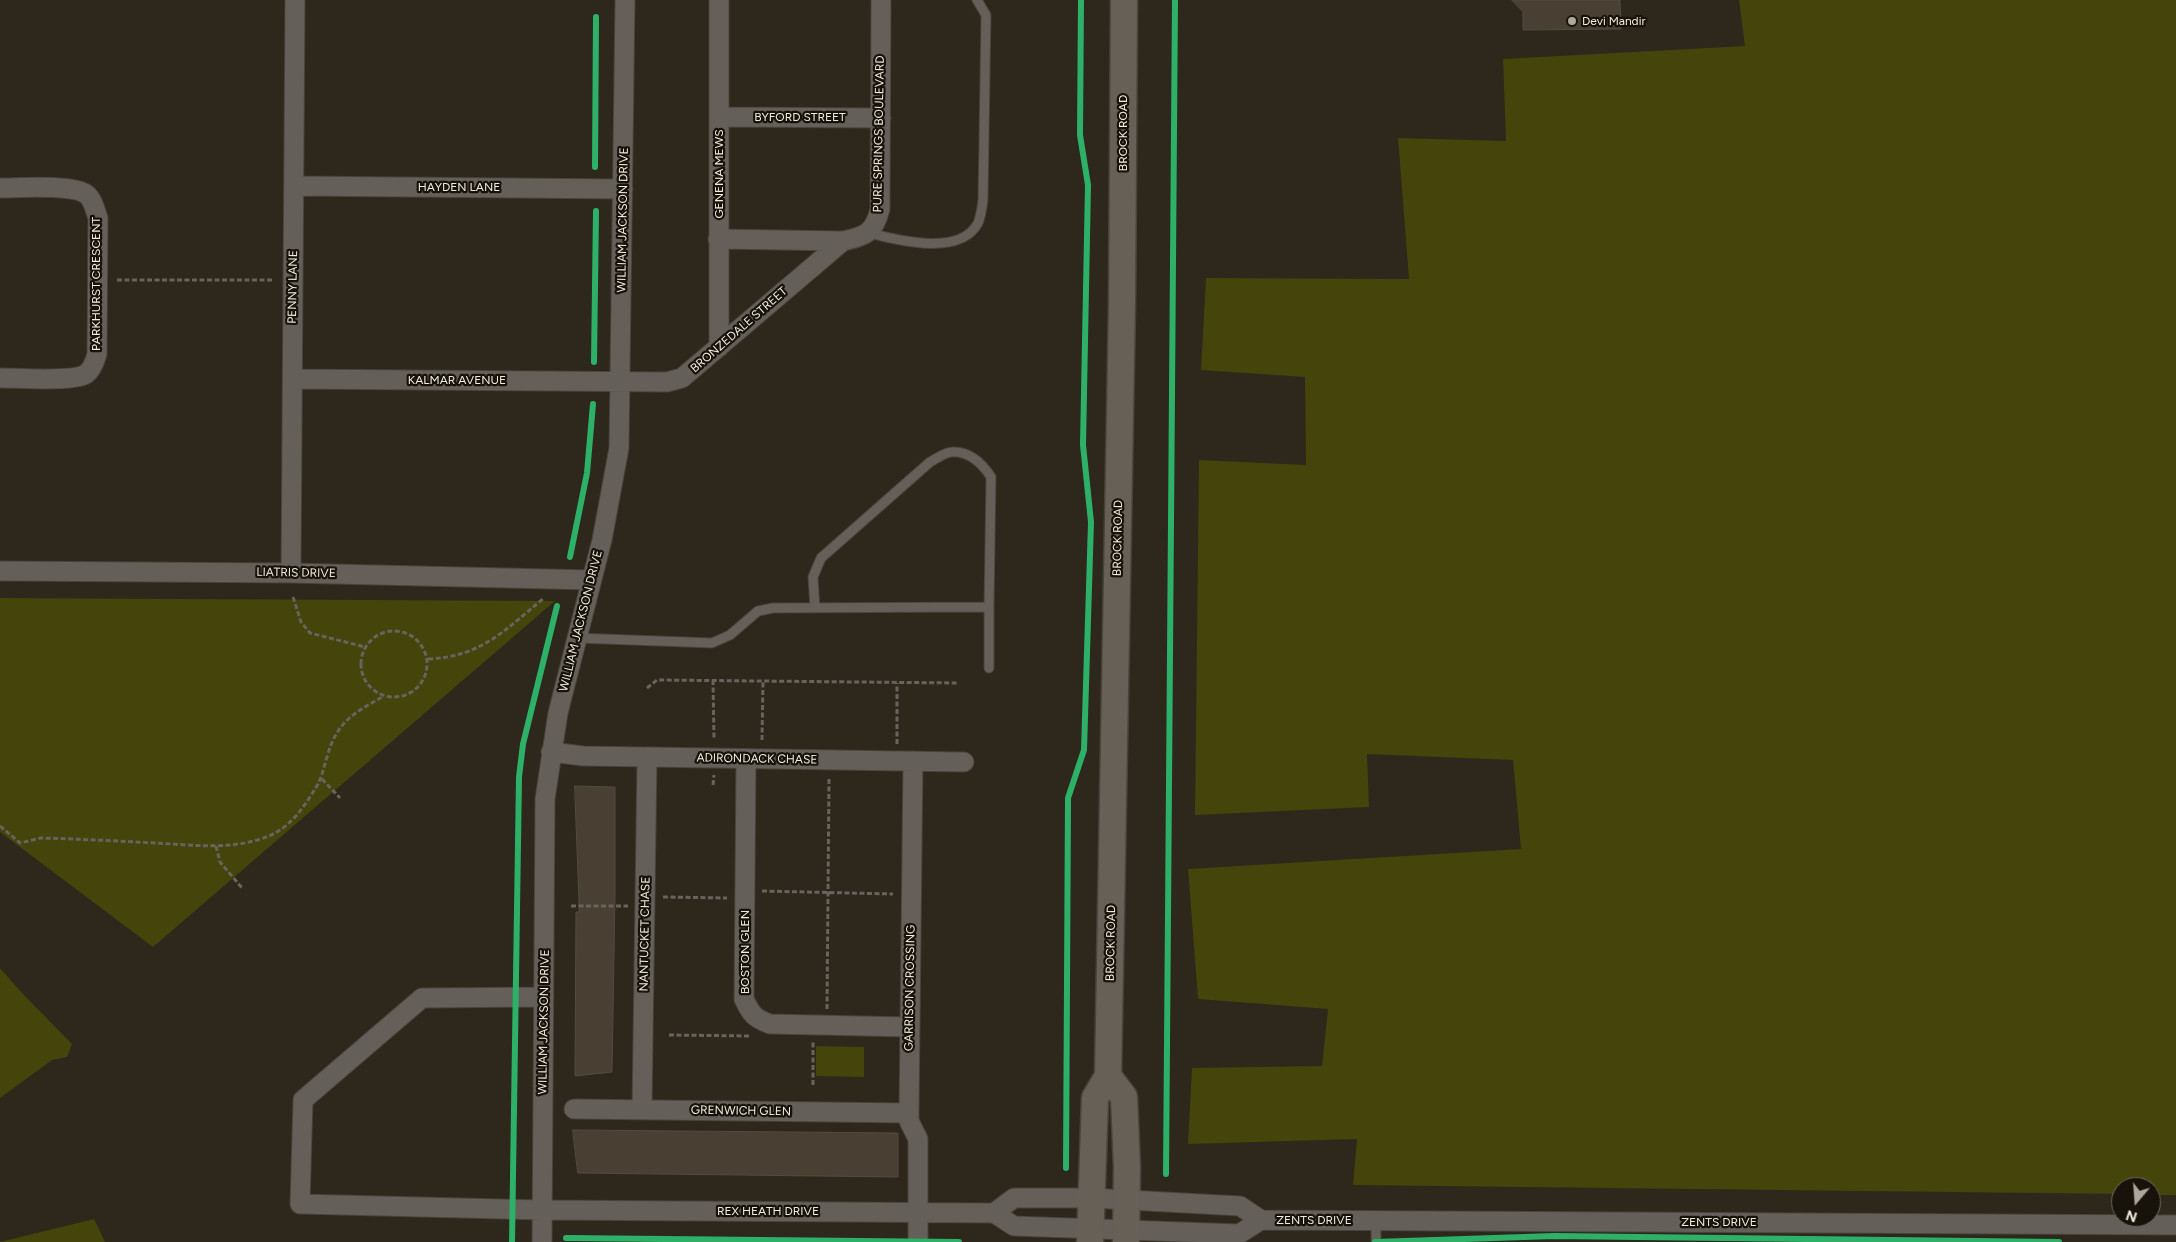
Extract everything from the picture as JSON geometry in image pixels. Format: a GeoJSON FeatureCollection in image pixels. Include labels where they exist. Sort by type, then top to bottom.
{"type":"FeatureCollection","features":[{"type":"Feature","properties":{"kind":"main road","name":"BROCK ROAD"},"geometry":{"type":"LineString","coordinates":[[1090,1235],[1095,1098],[1108,1076],[1122,304],[1124,0]]}},
{"type":"Feature","properties":{"kind":"main road"},"geometry":{"type":"LineString","coordinates":[[1108,1076],[1124,1097],[1127,1199],[1126,1236]]}},
{"type":"Feature","properties":{"kind":"street","name":"PENNY LANE"},"geometry":{"type":"LineString","coordinates":[[291,573],[295,0]]}},
{"type":"Feature","properties":{"kind":"street","name":"WILLIAM JACKSON DRIVE"},"geometry":{"type":"LineString","coordinates":[[542,1242],[545,799],[558,713],[602,540],[618,448],[621,380],[625,0]]}},
{"type":"Feature","properties":{"kind":"street","name":"GENENA MEWS"},"geometry":{"type":"LineString","coordinates":[[719,0],[719,347]]}},
{"type":"Feature","properties":{"kind":"street","name":"PURE SPRINGS BOULEVARD"},"geometry":{"type":"LineString","coordinates":[[869,233],[877,222],[880,209],[881,0]]}},
{"type":"Feature","properties":{"kind":"street","name":"BYFORD STREET"},"geometry":{"type":"LineString","coordinates":[[719,117],[881,118]]}},
{"type":"Feature","properties":{"kind":"street","name":"HAYDEN LANE"},"geometry":{"type":"LineString","coordinates":[[294,186],[623,189]]}},
{"type":"Feature","properties":{"kind":"street","name":"PARKHURST CRESCENT"},"geometry":{"type":"LineString","coordinates":[[0,188],[71,188],[87,194],[93,203],[98,218],[97,354],[94,364],[87,374],[74,378],[0,378]]}},
{"type":"Feature","properties":{"kind":"street"},"geometry":{"type":"LineString","coordinates":[[718,238],[843,241],[858,238],[869,233]]}},
{"type":"Feature","properties":{"kind":"street","name":"BRONZEDALE STREET"},"geometry":{"type":"LineString","coordinates":[[621,380],[667,382],[682,378],[843,241]]}},
{"type":"Feature","properties":{"kind":"street","name":"KALMAR AVENUE"},"geometry":{"type":"LineString","coordinates":[[293,379],[621,380]]}},
{"type":"Feature","properties":{"kind":"street","name":"LIATRIS DRIVE"},"geometry":{"type":"LineString","coordinates":[[0,571],[291,573],[592,580]]}},
{"type":"Feature","properties":{"kind":"street","name":"ADIRONDACK CHASE"},"geometry":{"type":"LineString","coordinates":[[551,752],[583,756],[964,762]]}},
{"type":"Feature","properties":{"kind":"street","name":"NANTUCKET CHASE"},"geometry":{"type":"LineString","coordinates":[[642,1110],[647,757]]}},
{"type":"Feature","properties":{"kind":"street","name":"BOSTON GLEN"},"geometry":{"type":"LineString","coordinates":[[746,759],[744,998],[750,1012],[758,1020],[770,1024],[909,1027]]}},
{"type":"Feature","properties":{"kind":"street","name":"GARRISON CROSSING"},"geometry":{"type":"LineString","coordinates":[[913,761],[908,1113],[909,1122],[918,1139],[918,1242]]}},
{"type":"Feature","properties":{"kind":"street","name":"REX HEATH DRIVE"},"geometry":{"type":"LineString","coordinates":[[544,997],[422,998],[303,1100],[300,1204],[542,1210],[994,1213]]}},
{"type":"Feature","properties":{"kind":"street","name":"GRENWICH GLEN"},"geometry":{"type":"LineString","coordinates":[[574,1109],[908,1113]]}},
{"type":"Feature","properties":{"kind":"street"},"geometry":{"type":"LineString","coordinates":[[1090,1235],[1014,1226],[994,1213],[1014,1198],[1092,1198]]}},
{"type":"Feature","properties":{"kind":"street","name":"ZENTS DRIVE"},"geometry":{"type":"LineString","coordinates":[[1092,1198],[1240,1206],[1261,1220]]}},
{"type":"Feature","properties":{"kind":"street","name":"ZENTS DRIVE"},"geometry":{"type":"LineString","coordinates":[[1090,1235],[1239,1234],[1261,1220],[2176,1225]]}},
{"type":"Feature","properties":{"kind":"lane"},"geometry":{"type":"LineString","coordinates":[[869,233],[904,242],[939,243],[961,238],[977,224],[983,200],[986,15],[977,0]]}},
{"type":"Feature","properties":{"kind":"lane"},"geometry":{"type":"LineString","coordinates":[[815,608],[813,577],[821,558],[930,462],[950,452],[969,455],[984,465],[990,477],[989,668]]}},
{"type":"Feature","properties":{"kind":"lane"},"geometry":{"type":"LineString","coordinates":[[577,638],[712,642],[730,635],[758,611],[773,608],[989,607]]}},
{"type":"Feature","properties":{"kind":"lane"},"geometry":{"type":"LineString","coordinates":[[1376,1220],[1376,1242]]}},
{"type":"Feature","properties":{"kind":"path"},"geometry":{"type":"LineString","coordinates":[[118,280],[273,280]]}},
{"type":"Feature","properties":{"kind":"path"},"geometry":{"type":"LineString","coordinates":[[293,597],[301,622],[310,632],[366,647]]}},
{"type":"Feature","properties":{"kind":"path"},"geometry":{"type":"LineString","coordinates":[[428,659],[460,655],[490,642],[544,598]]}},
{"type":"Feature","properties":{"kind":"path"},"geometry":{"type":"LineString","coordinates":[[395,631],[406,633],[416,639],[424,648],[428,659],[428,670],[424,681],[416,690],[406,696],[396,698],[384,696],[368,685],[363,676],[361,666],[366,647],[373,638],[383,633],[395,631]]}},
{"type":"Feature","properties":{"kind":"path"},"geometry":{"type":"LineString","coordinates":[[647,688],[657,680],[959,683]]}},
{"type":"Feature","properties":{"kind":"path"},"geometry":{"type":"LineString","coordinates":[[713,680],[714,747]]}},
{"type":"Feature","properties":{"kind":"path"},"geometry":{"type":"LineString","coordinates":[[762,746],[763,681]]}},
{"type":"Feature","properties":{"kind":"path"},"geometry":{"type":"LineString","coordinates":[[897,682],[897,748]]}},
{"type":"Feature","properties":{"kind":"path"},"geometry":{"type":"LineString","coordinates":[[0,826],[20,844],[40,838],[216,846],[248,842],[272,835],[289,823],[304,807],[322,779],[327,755],[342,725],[352,714],[384,696]]}},
{"type":"Feature","properties":{"kind":"path"},"geometry":{"type":"LineString","coordinates":[[827,1014],[829,893],[828,760]]}},
{"type":"Feature","properties":{"kind":"path"},"geometry":{"type":"LineString","coordinates":[[322,779],[340,798]]}},
{"type":"Feature","properties":{"kind":"path"},"geometry":{"type":"LineString","coordinates":[[216,846],[220,862],[242,888]]}},
{"type":"Feature","properties":{"kind":"path"},"geometry":{"type":"LineString","coordinates":[[756,891],[911,894]]}},
{"type":"Feature","properties":{"kind":"path"},"geometry":{"type":"LineString","coordinates":[[655,897],[735,898]]}},
{"type":"Feature","properties":{"kind":"path"},"geometry":{"type":"LineString","coordinates":[[571,906],[634,906]]}},
{"type":"Feature","properties":{"kind":"path"},"geometry":{"type":"LineString","coordinates":[[813,1037],[813,1085]]}},
{"type":"Feature","properties":{"kind":"shaded area"},"geometry":{"type":"Polygon","coordinates":[[[1739,0],[2176,0],[2176,1195],[2161,1195],[2161,1177],[2111,1177],[2111,1194],[1353,1185],[1357,1139],[1188,1144],[1192,1068],[1322,1066],[1328,1009],[1198,999],[1188,869],[1521,849],[1513,760],[1367,754],[1369,807],[1195,815],[1199,460],[1306,465],[1305,377],[1201,370],[1206,278],[1409,279],[1398,138],[1506,141],[1503,59],[1745,46],[1739,0]]]}},
{"type":"Feature","properties":{"kind":"shaded area"},"geometry":{"type":"Polygon","coordinates":[[[0,598],[555,601],[153,947],[0,832],[0,598]]]}},
{"type":"Feature","properties":{"kind":"shaded area"},"geometry":{"type":"Polygon","coordinates":[[[0,968],[72,1044],[67,1057],[52,1060],[0,1098],[0,968]]]}},
{"type":"Feature","properties":{"kind":"shaded area"},"geometry":{"type":"Polygon","coordinates":[[[816,1046],[864,1047],[864,1077],[816,1076],[816,1046]]]}},
{"type":"Feature","properties":{"kind":"shaded area"},"geometry":{"type":"Polygon","coordinates":[[[94,1219],[105,1242],[0,1242],[94,1219]]]}},
{"type":"Feature","properties":{"kind":"building","name":"Devi Mandir"},"geometry":{"type":"Polygon","coordinates":[[[1512,0],[1620,0],[1621,29],[1523,30],[1523,12],[1512,0]]]}},
{"type":"Feature","properties":{"kind":"building"},"geometry":{"type":"Polygon","coordinates":[[[575,786],[615,787],[615,894],[612,1072],[575,1076],[576,912],[579,912],[575,786]]]}},
{"type":"Feature","properties":{"kind":"building"},"geometry":{"type":"Polygon","coordinates":[[[573,1130],[898,1133],[898,1177],[578,1173],[573,1130]]]}},
{"type":"Feature","properties":{"kind":"cycle path"},"geometry":{"type":"LineString","coordinates":[[1066,1168],[1068,798],[1084,750],[1091,522],[1083,445],[1088,185],[1080,135],[1081,0]]}},
{"type":"Feature","properties":{"kind":"cycle path"},"geometry":{"type":"LineString","coordinates":[[1166,1174],[1175,0]]}},
{"type":"Feature","properties":{"kind":"cycle path"},"geometry":{"type":"LineString","coordinates":[[595,167],[596,17]]}},
{"type":"Feature","properties":{"kind":"cycle path"},"geometry":{"type":"LineString","coordinates":[[594,362],[596,211]]}},
{"type":"Feature","properties":{"kind":"cycle path"},"geometry":{"type":"LineString","coordinates":[[570,557],[587,473],[593,404]]}},
{"type":"Feature","properties":{"kind":"cycle path"},"geometry":{"type":"LineString","coordinates":[[512,1242],[519,777],[523,744],[557,606]]}},
{"type":"Feature","properties":{"kind":"cycle path"},"geometry":{"type":"LineString","coordinates":[[1375,1242],[1554,1236],[2059,1242]]}},
{"type":"Feature","properties":{"kind":"cycle path"},"geometry":{"type":"LineString","coordinates":[[566,1238],[959,1242]]}},
{"type":"Feature","properties":{"kind":"place","name":"Devi Mandir"},"geometry":{"type":"Point","coordinates":[1572,21]}}]}
